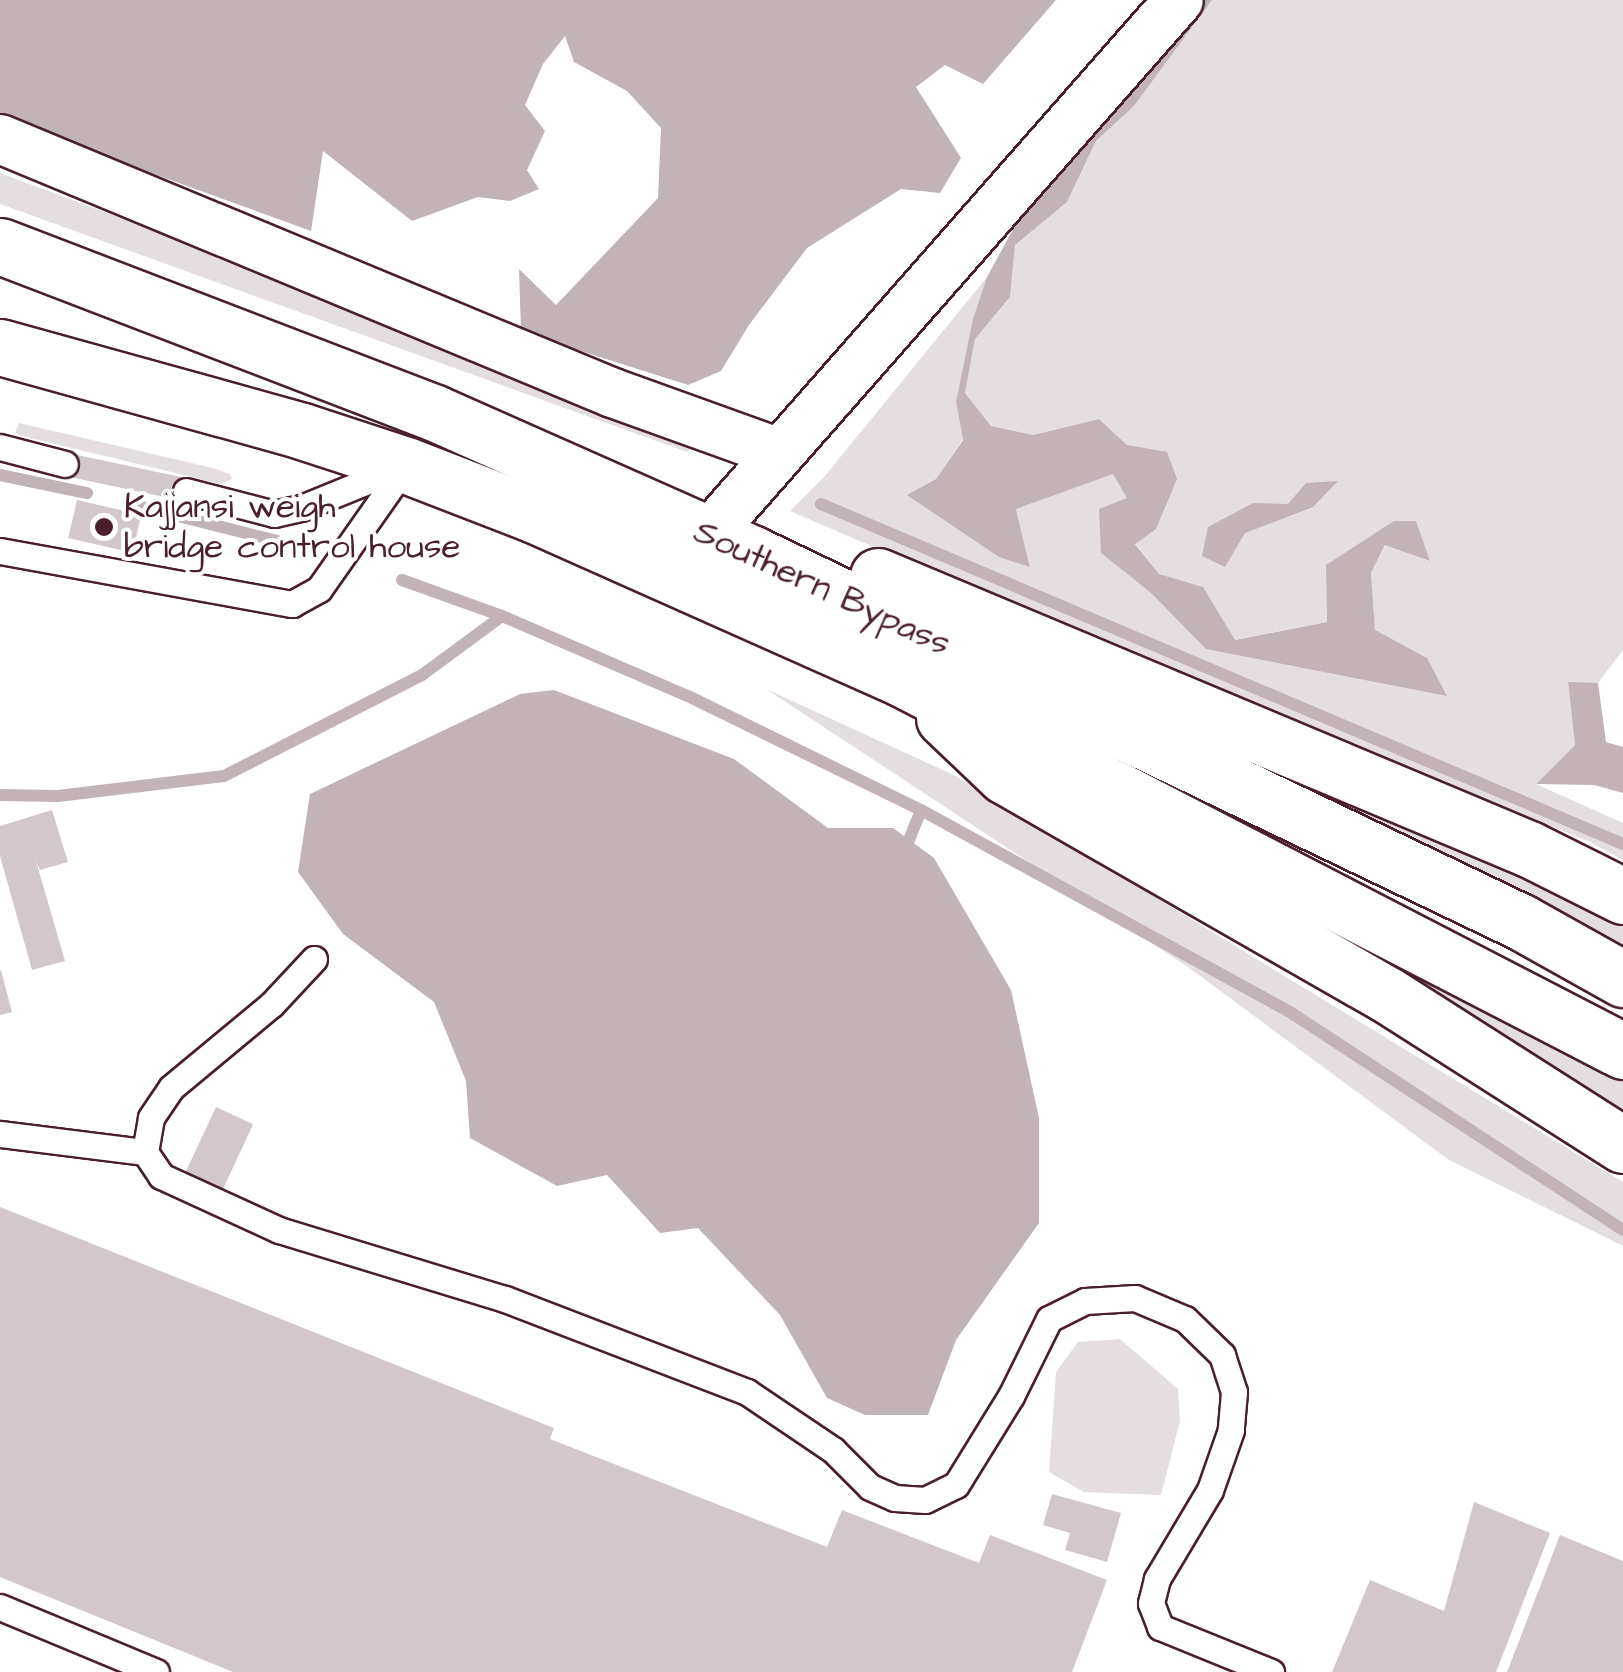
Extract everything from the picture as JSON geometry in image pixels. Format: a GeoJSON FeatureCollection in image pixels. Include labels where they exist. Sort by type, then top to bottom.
{"type":"FeatureCollection","features":[{"type":"Feature","properties":{"kind":"highway","name":"Southern Bypass"},"geometry":{"type":"LineString","coordinates":[[0,246],[434,413],[731,544],[1521,922],[1623,979]]}},
{"type":"Feature","properties":{"kind":"highway","name":"Southern Bypass"},"geometry":{"type":"LineString","coordinates":[[0,347],[406,465],[535,516],[901,678],[1623,1051]]}},
{"type":"Feature","properties":{"kind":"highway"},"geometry":{"type":"LineString","coordinates":[[731,544],[852,566],[1529,849],[1623,896]]}},
{"type":"Feature","properties":{"kind":"highway"},"geometry":{"type":"LineString","coordinates":[[901,678],[1006,776],[1386,994],[1623,1144]]}},
{"type":"Feature","properties":{"kind":"street"},"geometry":{"type":"LineString","coordinates":[[731,544],[780,454],[1178,0]]}},
{"type":"Feature","properties":{"kind":"street"},"geometry":{"type":"LineString","coordinates":[[0,139],[612,393],[780,454]]}},
{"type":"Feature","properties":{"kind":"lane"},"geometry":{"type":"LineString","coordinates":[[0,447],[64,464]]}},
{"type":"Feature","properties":{"kind":"lane"},"geometry":{"type":"LineString","coordinates":[[186,491],[274,514],[301,508],[406,465]]}},
{"type":"Feature","properties":{"kind":"lane"},"geometry":{"type":"LineString","coordinates":[[0,551],[292,604],[319,589],[406,465]]}},
{"type":"Feature","properties":{"kind":"lane"},"geometry":{"type":"LineString","coordinates":[[314,959],[272,1004],[171,1088],[150,1118],[145,1152],[160,1176],[279,1230],[505,1299],[747,1392],[834,1450],[870,1487],[895,1498],[925,1500],[956,1485],[1011,1396],[1049,1318],[1085,1300],[1135,1298],[1185,1319],[1222,1354],[1234,1392],[1231,1430],[1210,1490],[1157,1580],[1151,1604],[1160,1628],[1271,1672]]}},
{"type":"Feature","properties":{"kind":"lane"},"geometry":{"type":"LineString","coordinates":[[0,1134],[145,1152]]}},
{"type":"Feature","properties":{"kind":"lane"},"geometry":{"type":"LineString","coordinates":[[0,1608],[156,1672]]}},
{"type":"Feature","properties":{"kind":"shaded area"},"geometry":{"type":"Polygon","coordinates":[[[0,0],[1056,0],[983,84],[945,65],[916,87],[961,158],[940,193],[901,189],[807,248],[749,325],[721,371],[688,385],[521,332],[519,269],[556,305],[658,198],[661,128],[627,91],[574,62],[565,36],[543,64],[525,105],[545,131],[527,170],[539,189],[510,201],[478,197],[412,221],[323,151],[311,231],[0,118],[0,0]]]}},
{"type":"Feature","properties":{"kind":"shaded area"},"geometry":{"type":"Polygon","coordinates":[[[1196,0],[1212,0],[1134,106],[1096,141],[1067,202],[1015,245],[1010,297],[975,339],[965,393],[991,426],[1033,435],[1099,419],[1127,445],[1167,452],[1177,479],[1156,529],[1135,544],[1159,574],[1203,587],[1235,640],[1327,622],[1326,565],[1394,521],[1416,521],[1430,561],[1385,545],[1371,573],[1375,630],[1427,658],[1447,696],[1206,649],[1151,593],[1101,553],[1099,509],[1127,498],[1113,474],[1016,509],[1030,567],[999,557],[907,495],[936,479],[963,440],[956,402],[973,319],[987,277],[1022,213],[1196,0]]]}},
{"type":"Feature","properties":{"kind":"shaded area"},"geometry":{"type":"Polygon","coordinates":[[[1212,0],[1623,0],[1623,650],[1598,683],[1568,683],[1575,745],[1536,784],[1623,823],[1623,860],[1590,842],[1032,615],[790,511],[824,477],[987,277],[956,402],[963,439],[936,479],[908,495],[1030,566],[1016,509],[1114,473],[1128,498],[1101,553],[1151,593],[1206,649],[1427,658],[1375,631],[1371,573],[1386,544],[1429,561],[1393,522],[1327,565],[1327,622],[1234,640],[1203,588],[1159,574],[1135,543],[1127,445],[1099,419],[1033,435],[991,426],[965,393],[975,339],[1010,297],[1015,245],[1067,202],[1096,141],[1134,106],[1212,0]]]}},
{"type":"Feature","properties":{"kind":"shaded area"},"geometry":{"type":"Polygon","coordinates":[[[0,173],[697,440],[687,452],[0,204],[0,173]]]}},
{"type":"Feature","properties":{"kind":"shaded area"},"geometry":{"type":"Polygon","coordinates":[[[19,423],[213,468],[230,474],[232,479],[221,484],[22,436],[15,433],[19,423]]]}},
{"type":"Feature","properties":{"kind":"shaded area"},"geometry":{"type":"Polygon","coordinates":[[[1338,481],[1313,507],[1245,533],[1225,567],[1202,556],[1208,527],[1253,503],[1288,504],[1306,483],[1338,481]]]}},
{"type":"Feature","properties":{"kind":"shaded area"},"geometry":{"type":"Polygon","coordinates":[[[1568,682],[1598,683],[1606,742],[1623,747],[1623,793],[1594,785],[1536,784],[1575,745],[1568,682]]]}},
{"type":"Feature","properties":{"kind":"shaded area"},"geometry":{"type":"Polygon","coordinates":[[[766,689],[956,776],[1623,1182],[1623,1246],[1449,1160],[1188,967],[766,689]]]}},
{"type":"Feature","properties":{"kind":"shaded area"},"geometry":{"type":"Polygon","coordinates":[[[554,690],[734,759],[828,828],[893,828],[934,858],[1011,990],[1039,1118],[1039,1223],[956,1340],[928,1415],[865,1415],[827,1398],[780,1315],[698,1228],[660,1233],[607,1175],[557,1186],[470,1138],[466,1081],[434,1002],[343,934],[298,872],[310,794],[520,694],[554,690]]]}},
{"type":"Feature","properties":{"kind":"shaded area"},"geometry":{"type":"Polygon","coordinates":[[[1237,751],[1544,886],[1623,926],[1623,956],[1237,751]]]}},
{"type":"Feature","properties":{"kind":"shaded area"},"geometry":{"type":"Polygon","coordinates":[[[1165,832],[1623,1072],[1623,1117],[1165,832]]]}},
{"type":"Feature","properties":{"kind":"shaded area"},"geometry":{"type":"Polygon","coordinates":[[[1120,1339],[1178,1389],[1180,1421],[1161,1495],[1084,1492],[1049,1472],[1056,1372],[1078,1342],[1120,1339]]]}},
{"type":"Feature","properties":{"kind":"building"},"geometry":{"type":"Polygon","coordinates":[[[68,453],[189,479],[185,501],[63,475],[68,453]]]}},
{"type":"Feature","properties":{"kind":"building","name":"Kajjansi weigh bridge control house"},"geometry":{"type":"Polygon","coordinates":[[[77,500],[141,515],[133,553],[68,538],[77,500]]]}},
{"type":"Feature","properties":{"kind":"building"},"geometry":{"type":"Polygon","coordinates":[[[52,810],[68,862],[40,870],[36,861],[65,961],[32,970],[0,856],[0,826],[52,810]]]}},
{"type":"Feature","properties":{"kind":"building"},"geometry":{"type":"Polygon","coordinates":[[[0,971],[12,1012],[0,1015],[0,971]]]}},
{"type":"Feature","properties":{"kind":"building"},"geometry":{"type":"Polygon","coordinates":[[[216,1107],[253,1124],[219,1199],[181,1181],[216,1107]]]}},
{"type":"Feature","properties":{"kind":"building"},"geometry":{"type":"Polygon","coordinates":[[[0,1207],[554,1428],[550,1439],[827,1547],[842,1510],[979,1563],[990,1535],[1107,1580],[1072,1672],[233,1672],[0,1577],[0,1207]]]}},
{"type":"Feature","properties":{"kind":"building"},"geometry":{"type":"Polygon","coordinates":[[[1052,1494],[1121,1513],[1107,1562],[1065,1550],[1070,1533],[1043,1525],[1052,1494]]]}},
{"type":"Feature","properties":{"kind":"building"},"geometry":{"type":"Polygon","coordinates":[[[1474,1502],[1550,1533],[1496,1672],[1332,1672],[1370,1580],[1444,1611],[1474,1502]]]}},
{"type":"Feature","properties":{"kind":"building"},"geometry":{"type":"Polygon","coordinates":[[[1560,1535],[1623,1561],[1623,1672],[1507,1672],[1560,1535]]]}},
{"type":"Feature","properties":{"kind":"waterway"},"geometry":{"type":"LineString","coordinates":[[0,475],[87,493]]}},
{"type":"Feature","properties":{"kind":"waterway"},"geometry":{"type":"LineString","coordinates":[[821,504],[1623,844]]}},
{"type":"Feature","properties":{"kind":"waterway"},"geometry":{"type":"LineString","coordinates":[[142,507],[277,541]]}},
{"type":"Feature","properties":{"kind":"waterway"},"geometry":{"type":"LineString","coordinates":[[402,580],[502,616],[688,696],[921,810]]}},
{"type":"Feature","properties":{"kind":"waterway"},"geometry":{"type":"LineString","coordinates":[[0,795],[58,796],[224,776],[422,675],[502,616]]}},
{"type":"Feature","properties":{"kind":"waterway"},"geometry":{"type":"LineString","coordinates":[[909,840],[921,810],[1293,1014],[1623,1230]]}},
{"type":"Feature","properties":{"kind":"place","name":"Kajjansi weigh bridge control house"},"geometry":{"type":"Point","coordinates":[104,527]}}]}
